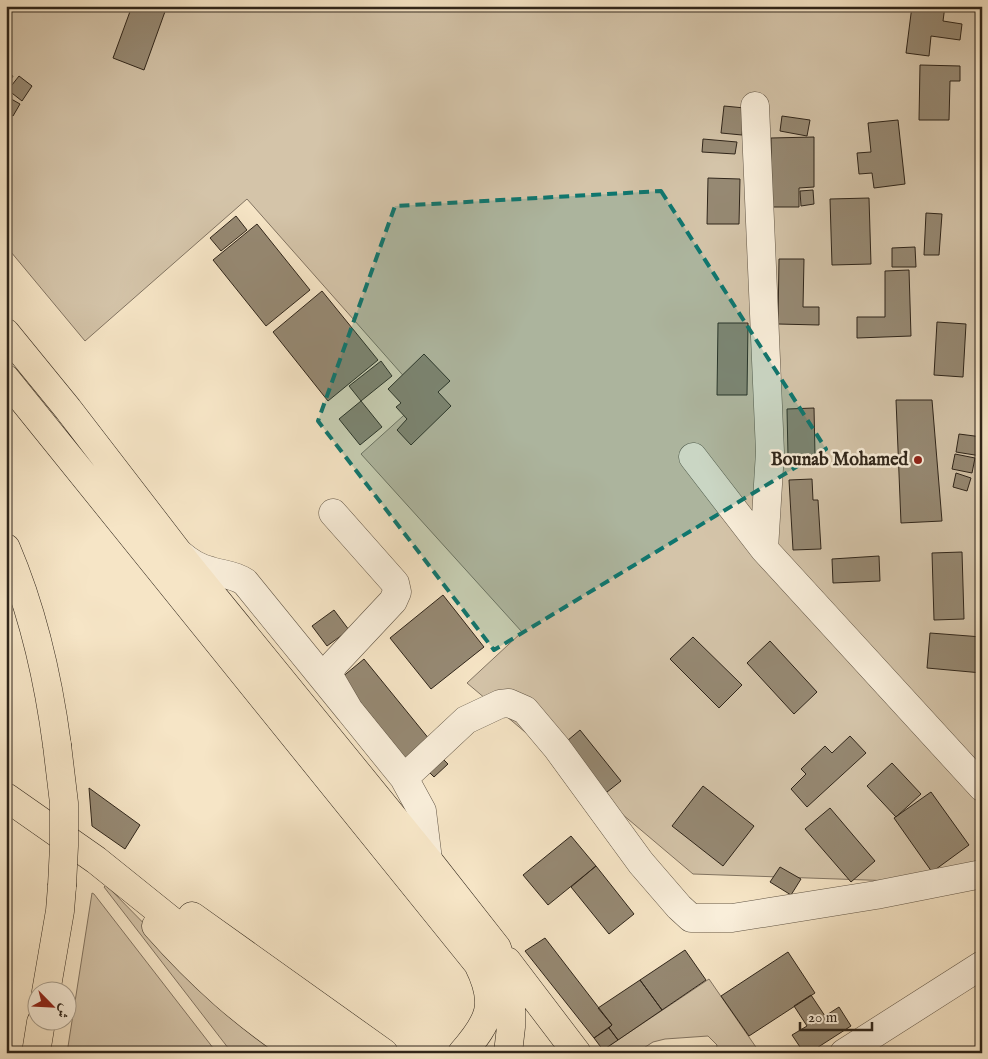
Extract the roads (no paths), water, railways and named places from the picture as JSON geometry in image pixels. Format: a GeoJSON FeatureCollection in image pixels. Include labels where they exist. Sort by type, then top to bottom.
{"type":"FeatureCollection","features":[{"type":"Feature","properties":{"kind":"main road"},"geometry":{"type":"LineString","coordinates":[[6,332],[180,554],[428,860],[577,1053]]}},
{"type":"Feature","properties":{"kind":"main road"},"geometry":{"type":"LineString","coordinates":[[6,379],[470,953],[485,978],[490,993],[489,1009],[485,1023],[477,1036],[462,1053]]}},
{"type":"Feature","properties":{"kind":"main road"},"geometry":{"type":"LineString","coordinates":[[6,548],[16,570],[34,625],[47,683],[64,803],[64,846],[57,982]]}},
{"type":"Feature","properties":{"kind":"main road"},"geometry":{"type":"LineString","coordinates":[[6,797],[96,860],[239,975],[344,1053]]}},
{"type":"Feature","properties":{"kind":"main road"},"geometry":{"type":"LineString","coordinates":[[96,860],[199,973],[234,1004],[293,1049]]}},
{"type":"Feature","properties":{"kind":"main road"},"geometry":{"type":"LineString","coordinates":[[96,860],[188,914],[384,1053]]}},
{"type":"Feature","properties":{"kind":"main road"},"geometry":{"type":"LineString","coordinates":[[48,982],[61,899]]}},
{"type":"Feature","properties":{"kind":"main road"},"geometry":{"type":"LineString","coordinates":[[497,948],[510,990],[511,1018],[508,1053]]}},
{"type":"Feature","properties":{"kind":"main road"},"geometry":{"type":"LineString","coordinates":[[444,1053],[466,1034],[474,1024],[478,1011],[480,1000],[479,985],[470,953]]}},
{"type":"Feature","properties":{"kind":"main road"},"geometry":{"type":"LineString","coordinates":[[36,1053],[39,1032]]}},
{"type":"Feature","properties":{"kind":"main road"},"geometry":{"type":"LineString","coordinates":[[53,1053],[54,1032]]}},
{"type":"Feature","properties":{"kind":"street"},"geometry":{"type":"LineString","coordinates":[[755,106],[770,452],[764,549]]}},
{"type":"Feature","properties":{"kind":"street"},"geometry":{"type":"LineString","coordinates":[[693,457],[764,549],[982,787]]}},
{"type":"Feature","properties":{"kind":"street"},"geometry":{"type":"LineString","coordinates":[[333,513],[395,583],[397,592],[393,601],[334,664],[328,674],[348,710]]}},
{"type":"Feature","properties":{"kind":"street"},"geometry":{"type":"LineString","coordinates":[[180,554],[199,568],[235,576],[245,582],[404,778],[422,812],[428,860]]}},
{"type":"Feature","properties":{"kind":"street"},"geometry":{"type":"LineString","coordinates":[[404,778],[466,720],[500,704],[509,703],[525,710],[557,748],[641,863],[691,918],[732,918],[876,895],[982,874]]}},
{"type":"Feature","properties":{"kind":"street"},"geometry":{"type":"LineString","coordinates":[[844,1053],[982,965]]}},
{"type":"Feature","properties":{"kind":"place","name":"Bounab Mohamed"},"geometry":{"type":"Point","coordinates":[918,460]}}]}
